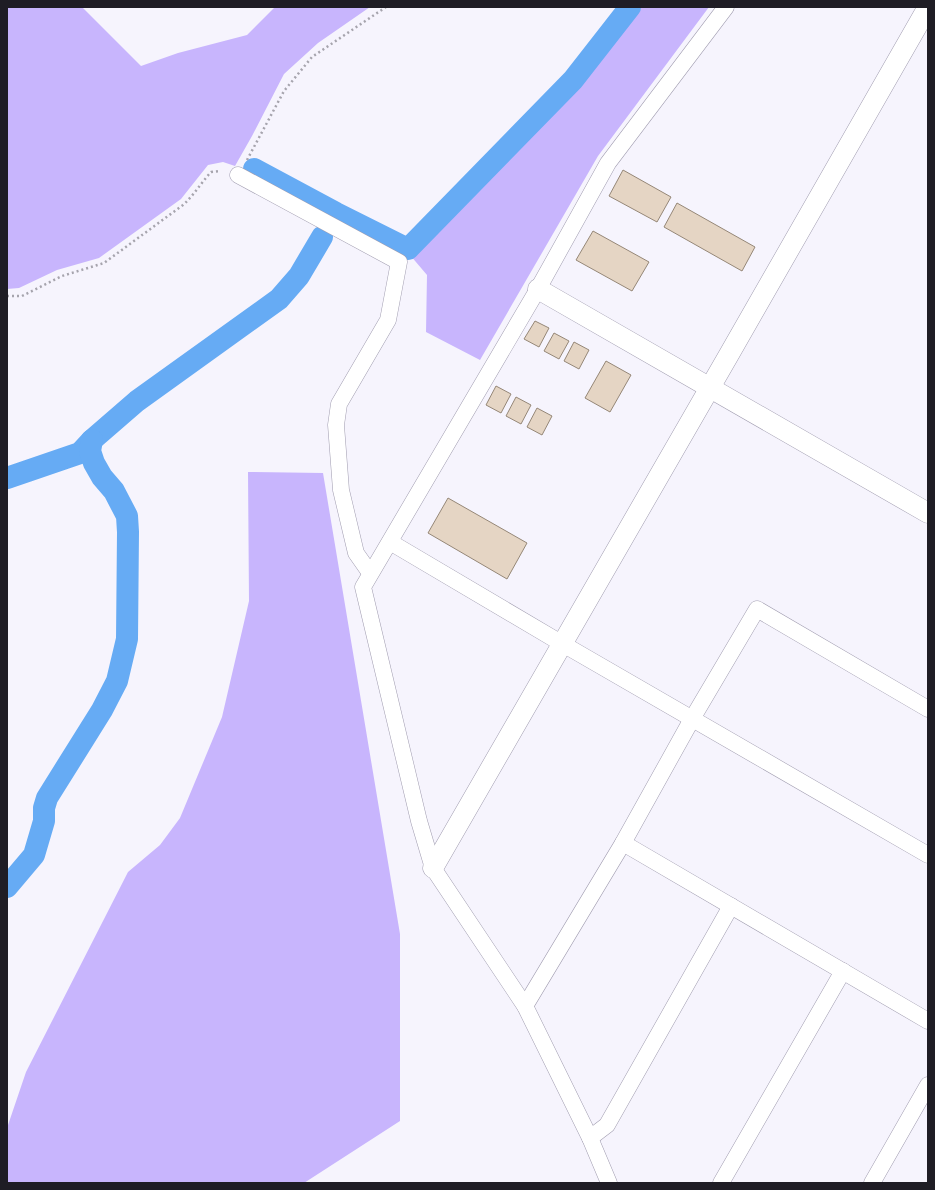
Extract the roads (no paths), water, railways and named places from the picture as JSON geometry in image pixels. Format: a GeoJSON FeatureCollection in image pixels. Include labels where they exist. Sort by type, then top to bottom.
{"type":"FeatureCollection","features":[{"type":"Feature","properties":{"kind":"street"},"geometry":{"type":"LineString","coordinates":[[609,1183],[590,1138],[525,1006],[433,868],[419,821],[363,587],[538,290],[608,163],[726,7]]}},
{"type":"Feature","properties":{"kind":"street"},"geometry":{"type":"LineString","coordinates":[[433,868],[928,7]]}},
{"type":"Feature","properties":{"kind":"street"},"geometry":{"type":"LineString","coordinates":[[238,175],[399,262],[388,320],[338,404],[336,425],[340,490],[356,553],[370,573]]}},
{"type":"Feature","properties":{"kind":"street"},"geometry":{"type":"LineString","coordinates":[[538,290],[928,513]]}},
{"type":"Feature","properties":{"kind":"street"},"geometry":{"type":"LineString","coordinates":[[390,542],[561,643],[928,855]]}},
{"type":"Feature","properties":{"kind":"street"},"geometry":{"type":"LineString","coordinates":[[525,1006],[623,843],[692,719],[757,609],[928,709]]}},
{"type":"Feature","properties":{"kind":"street"},"geometry":{"type":"LineString","coordinates":[[623,843],[928,1021]]}},
{"type":"Feature","properties":{"kind":"street"},"geometry":{"type":"LineString","coordinates":[[590,1138],[607,1125],[731,906]]}},
{"type":"Feature","properties":{"kind":"street"},"geometry":{"type":"LineString","coordinates":[[721,1183],[843,971]]}},
{"type":"Feature","properties":{"kind":"street"},"geometry":{"type":"LineString","coordinates":[[872,1183],[928,1085]]}},
{"type":"Feature","properties":{"kind":"waterway"},"geometry":{"type":"LineString","coordinates":[[254,169],[336,213],[408,249],[573,80],[630,7]]}},
{"type":"Feature","properties":{"kind":"waterway"},"geometry":{"type":"LineString","coordinates":[[7,478],[80,453],[92,440],[137,401],[279,299],[299,276],[322,237]]}},
{"type":"Feature","properties":{"kind":"waterway"},"geometry":{"type":"LineString","coordinates":[[7,887],[34,855],[44,821],[44,808],[47,798],[102,710],[117,681],[127,639],[127,516],[114,491],[102,477],[94,463],[90,451],[92,440]]}}]}
